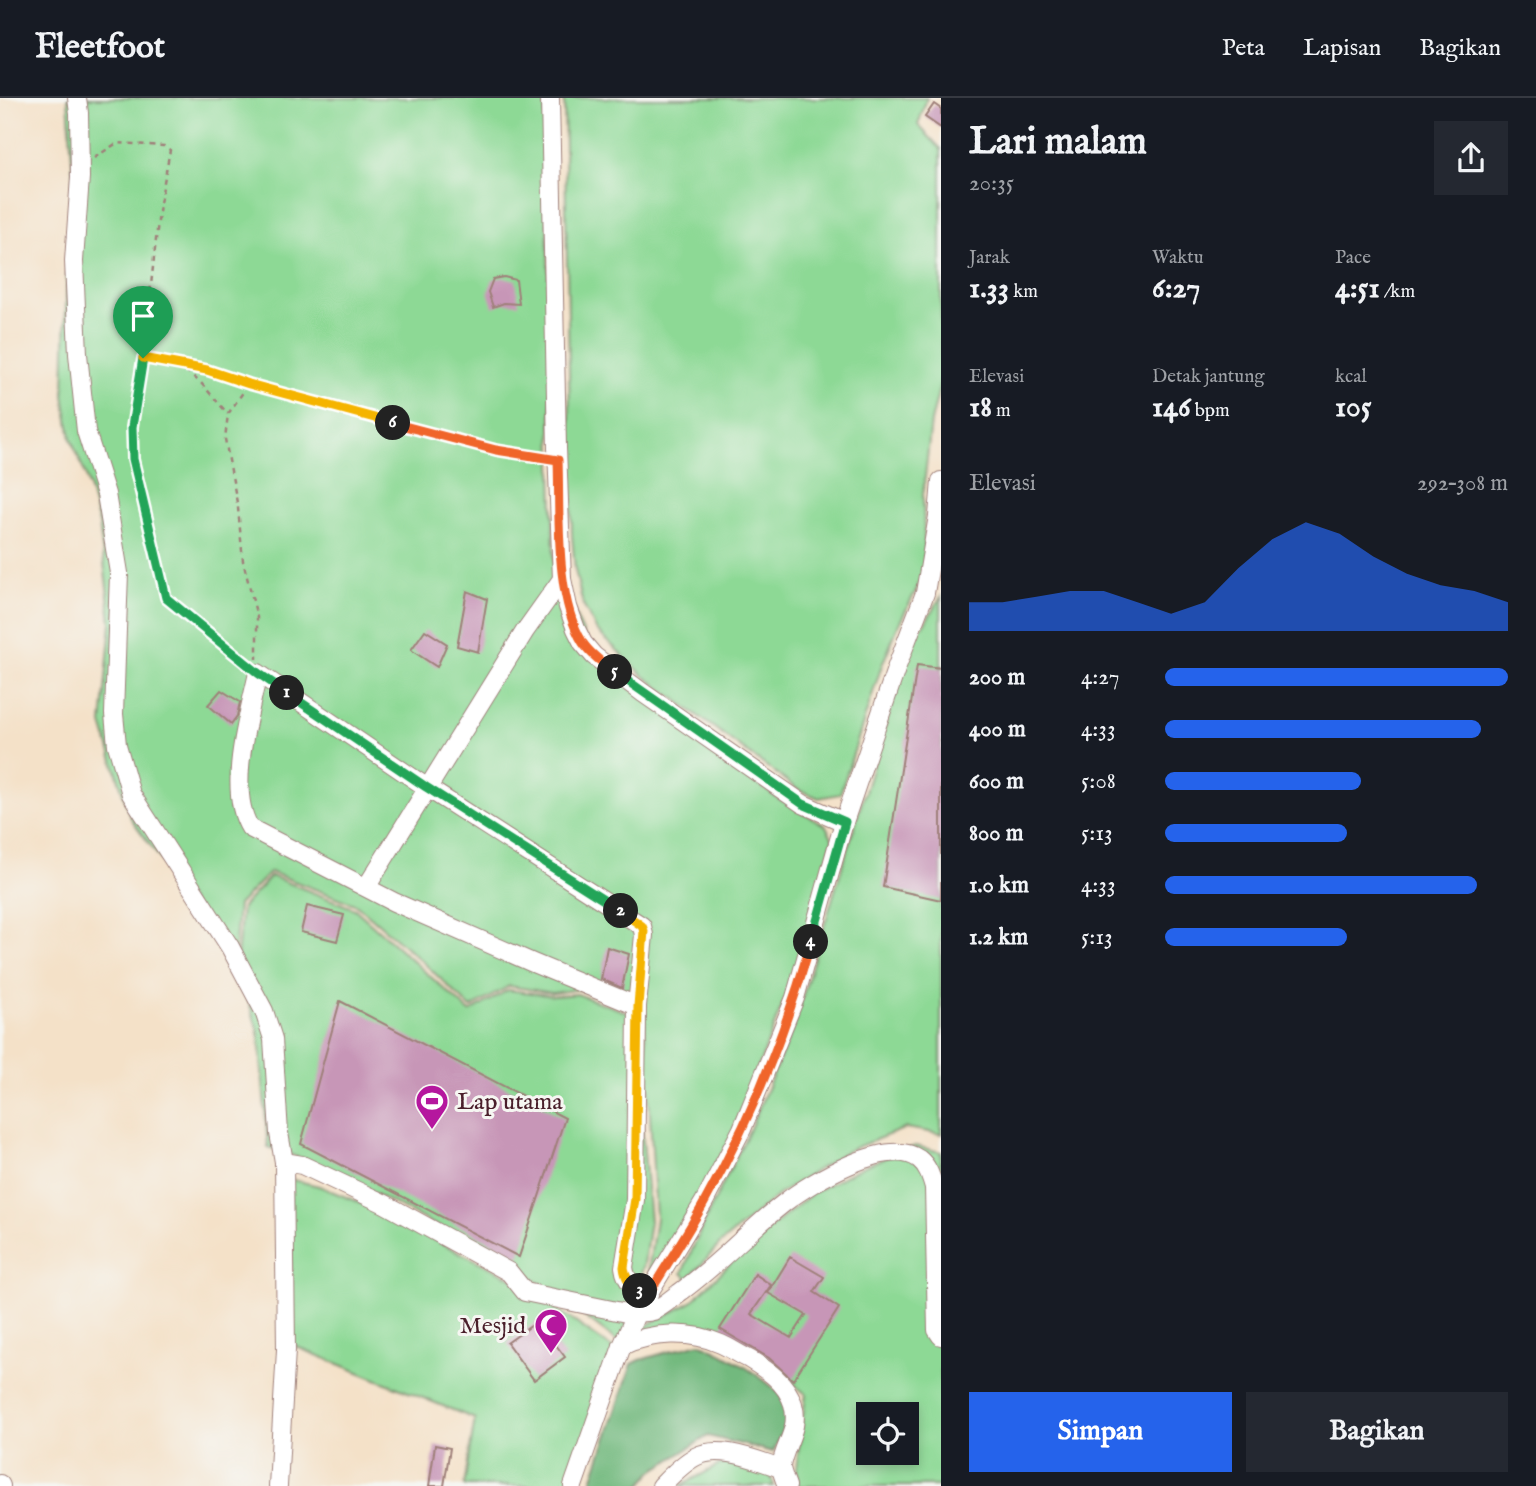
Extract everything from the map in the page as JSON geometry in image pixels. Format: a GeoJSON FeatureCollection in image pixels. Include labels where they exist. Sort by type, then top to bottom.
{"type":"FeatureCollection","features":[{"type":"Feature","properties":{"kind":"street"},"geometry":{"type":"LineString","coordinates":[[77,98],[80,172],[74,261],[81,394],[86,431],[106,494],[119,573],[114,714],[117,745],[131,794],[230,947],[264,1011],[273,1039],[279,1133],[284,1162],[286,1350],[278,1486]]}},
{"type":"Feature","properties":{"kind":"street"},"geometry":{"type":"LineString","coordinates":[[550,98],[562,579],[576,629],[594,656],[643,693],[803,804],[845,822]]}},
{"type":"Feature","properties":{"kind":"street"},"geometry":{"type":"LineString","coordinates":[[573,1486],[622,1346],[637,1313],[704,1202],[742,1129],[795,998],[845,822],[897,666],[925,593],[941,481]]}},
{"type":"Feature","properties":{"kind":"street"},"geometry":{"type":"LineString","coordinates":[[367,886],[532,620],[562,579]]}},
{"type":"Feature","properties":{"kind":"street"},"geometry":{"type":"LineString","coordinates":[[638,1006],[394,902],[250,828],[241,810],[240,779],[246,728],[258,673],[426,787],[642,926],[644,935],[638,1006],[635,1199],[624,1267],[625,1275],[635,1288],[649,1294]]}},
{"type":"Feature","properties":{"kind":"street"},"geometry":{"type":"LineString","coordinates":[[284,1162],[302,1165],[385,1204],[509,1272],[521,1288],[530,1294],[637,1313],[656,1310],[696,1282],[784,1203],[810,1185],[886,1152],[908,1154],[918,1158],[926,1166],[934,1187],[937,1330],[941,1336]]}},
{"type":"Feature","properties":{"kind":"street"},"geometry":{"type":"LineString","coordinates":[[622,1346],[633,1340],[664,1335],[689,1335],[719,1343],[762,1367],[781,1382],[792,1403],[796,1426],[781,1468],[787,1486]]}},
{"type":"Feature","properties":{"kind":"street"},"geometry":{"type":"LineString","coordinates":[[661,1486],[696,1456],[716,1451],[781,1468]]}},
{"type":"Feature","properties":{"kind":"path"},"geometry":{"type":"LineString","coordinates":[[80,172],[98,154],[117,143],[164,146],[170,150],[160,203],[143,358],[132,427],[133,459],[139,494],[166,598],[258,673]]}},
{"type":"Feature","properties":{"kind":"path"},"geometry":{"type":"LineString","coordinates":[[143,358],[178,363],[496,450],[558,460]]}},
{"type":"Feature","properties":{"kind":"path"},"geometry":{"type":"LineString","coordinates":[[178,363],[201,383],[228,414]]}},
{"type":"Feature","properties":{"kind":"path"},"geometry":{"type":"LineString","coordinates":[[249,384],[228,414],[225,439],[238,508],[243,561],[257,617],[258,673]]}},
{"type":"Feature","properties":{"kind":"green space"},"geometry":{"type":"Polygon","coordinates":[[[68,98],[545,98],[554,568],[590,648],[700,741],[774,796],[826,826],[833,839],[794,974],[731,1138],[651,1280],[649,1266],[656,1218],[644,1013],[579,989],[553,993],[509,986],[471,1008],[357,905],[270,872],[238,905],[233,970],[210,928],[130,817],[102,724],[111,622],[99,524],[86,476],[71,439],[64,395],[67,260],[73,177],[68,98]]]}},
{"type":"Feature","properties":{"kind":"green space"},"geometry":{"type":"Polygon","coordinates":[[[564,98],[927,98],[918,125],[941,149],[941,380],[931,422],[923,495],[925,573],[882,665],[840,794],[819,798],[797,789],[644,676],[597,631],[583,605],[575,570],[572,535],[564,98]]]}},
{"type":"Feature","properties":{"kind":"green space"},"geometry":{"type":"Polygon","coordinates":[[[941,597],[941,1134],[906,1128],[849,1150],[779,1194],[720,1244],[688,1279],[682,1273],[749,1131],[793,1028],[909,648],[941,597]]]}},
{"type":"Feature","properties":{"kind":"green space"},"geometry":{"type":"Polygon","coordinates":[[[271,876],[355,909],[470,1012],[508,990],[555,996],[577,994],[632,1014],[650,1221],[644,1264],[621,1344],[519,1268],[317,1164],[268,1147],[259,1035],[248,999],[235,979],[242,907],[271,876]]]}},
{"type":"Feature","properties":{"kind":"green space"},"geometry":{"type":"Polygon","coordinates":[[[915,1146],[941,1152],[941,1486],[798,1486],[796,1469],[806,1394],[723,1329],[689,1323],[643,1343],[647,1325],[690,1303],[746,1248],[814,1192],[864,1166],[915,1146]]]}},
{"type":"Feature","properties":{"kind":"green space"},"geometry":{"type":"Polygon","coordinates":[[[289,1179],[319,1186],[358,1202],[512,1278],[622,1355],[575,1486],[464,1486],[475,1419],[292,1345],[289,1179]]]}},
{"type":"Feature","properties":{"kind":"green space"},"geometry":{"type":"Polygon","coordinates":[[[699,1343],[748,1369],[790,1404],[790,1417],[773,1452],[708,1436],[653,1471],[640,1486],[590,1486],[632,1364],[699,1343]]]}},
{"type":"Feature","properties":{"kind":"green space"},"geometry":{"type":"Polygon","coordinates":[[[721,1464],[754,1465],[770,1473],[774,1486],[680,1486],[721,1464]]]}},
{"type":"Feature","properties":{"kind":"building"},"geometry":{"type":"Polygon","coordinates":[[[934,104],[941,109],[941,128],[925,117],[934,104]]]}},
{"type":"Feature","properties":{"kind":"building"},"geometry":{"type":"Polygon","coordinates":[[[504,277],[516,280],[519,304],[504,303],[493,307],[488,292],[493,279],[504,277]]]}},
{"type":"Feature","properties":{"kind":"building"},"geometry":{"type":"Polygon","coordinates":[[[467,591],[487,599],[478,652],[457,646],[467,591]]]}},
{"type":"Feature","properties":{"kind":"building"},"geometry":{"type":"Polygon","coordinates":[[[425,630],[447,644],[437,667],[411,650],[425,630]]]}},
{"type":"Feature","properties":{"kind":"building"},"geometry":{"type":"Polygon","coordinates":[[[917,665],[941,668],[941,900],[883,887],[917,665]]]}},
{"type":"Feature","properties":{"kind":"building"},"geometry":{"type":"Polygon","coordinates":[[[221,690],[240,702],[237,716],[231,724],[208,705],[221,690]]]}},
{"type":"Feature","properties":{"kind":"building"},"geometry":{"type":"Polygon","coordinates":[[[307,906],[344,915],[337,941],[301,932],[307,906]]]}},
{"type":"Feature","properties":{"kind":"building"},"geometry":{"type":"Polygon","coordinates":[[[607,947],[629,954],[622,988],[601,979],[607,947]]]}},
{"type":"Feature","properties":{"kind":"building","name":"Lap utama"},"geometry":{"type":"Polygon","coordinates":[[[340,1001],[565,1118],[519,1257],[301,1144],[340,1001]]]}},
{"type":"Feature","properties":{"kind":"building"},"geometry":{"type":"Polygon","coordinates":[[[790,1257],[824,1277],[814,1292],[839,1308],[793,1380],[769,1358],[720,1329],[755,1274],[771,1285],[751,1314],[791,1338],[806,1315],[768,1293],[790,1257]]]}},
{"type":"Feature","properties":{"kind":"building"},"geometry":{"type":"Polygon","coordinates":[[[538,1321],[565,1357],[534,1380],[507,1343],[538,1321]]]}},
{"type":"Feature","properties":{"kind":"building"},"geometry":{"type":"Polygon","coordinates":[[[435,1445],[450,1448],[444,1486],[429,1486],[435,1445]]]}},
{"type":"Feature","properties":{"kind":"place","name":"Lap utama"},"geometry":{"type":"Point","coordinates":[432,1131]}},
{"type":"Feature","properties":{"kind":"place","name":"Mesjid"},"geometry":{"type":"Point","coordinates":[551,1355]}},
{"type":"Feature","properties":{"kind":"route"},"geometry":{"type":"LineString","coordinates":[[143,358],[207,370],[249,384],[496,450],[558,460],[562,579],[568,607],[583,643],[594,656],[643,693],[803,804],[845,822],[795,998],[742,1129],[704,1202],[649,1294],[635,1288],[625,1275],[624,1267],[635,1199],[638,1006],[644,935],[642,926],[426,787],[258,673],[166,598],[133,459],[132,427],[143,358]]}}]}
